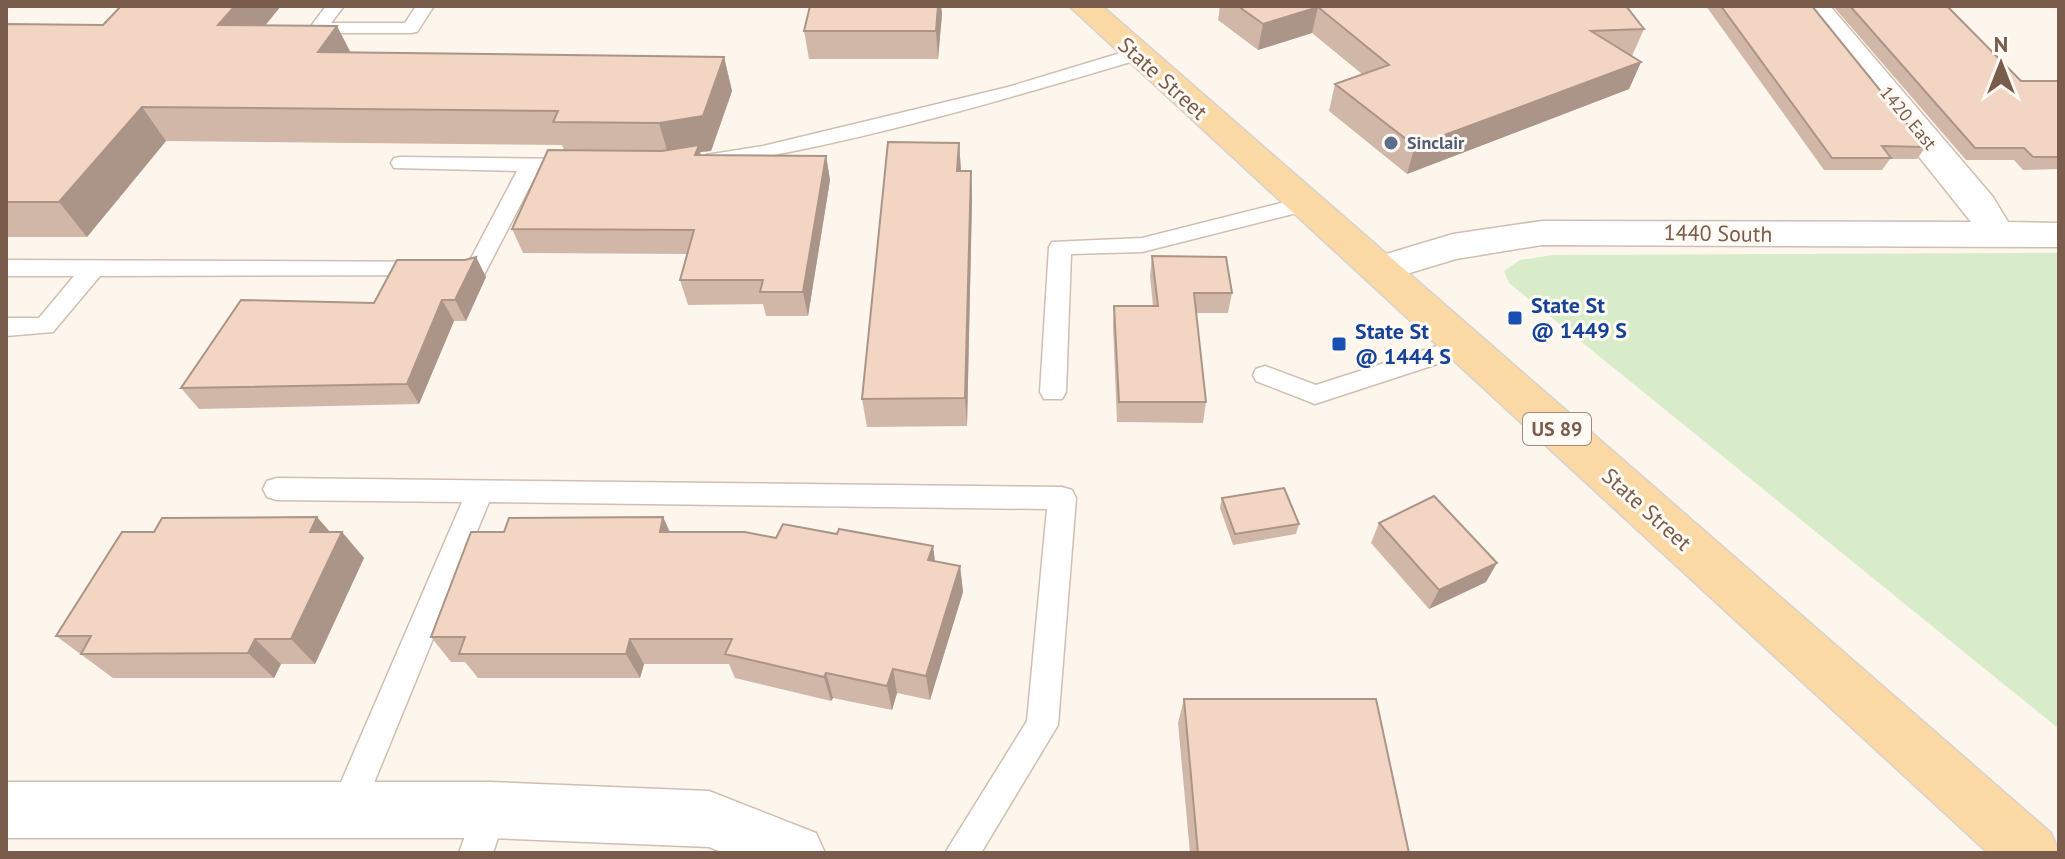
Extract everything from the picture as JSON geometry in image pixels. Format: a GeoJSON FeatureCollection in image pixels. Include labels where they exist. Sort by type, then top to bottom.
{"type":"FeatureCollection","features":[{"type":"Feature","properties":{"kind":"main road","name":"State Street"},"geometry":{"type":"LineString","coordinates":[[1084,6],[2031,853]]}},
{"type":"Feature","properties":{"kind":"street","name":"1420 East"},"geometry":{"type":"LineString","coordinates":[[1814,6],[1980,205],[1996,235]]}},
{"type":"Feature","properties":{"kind":"street","name":"1440 South"},"geometry":{"type":"LineString","coordinates":[[1380,269],[1453,247],[1542,233],[2059,235]]}},
{"type":"Feature","properties":{"kind":"street"},"geometry":{"type":"LineString","coordinates":[[6,810],[346,810],[483,832],[709,819],[796,853]]}},
{"type":"Feature","properties":{"kind":"lane"},"geometry":{"type":"LineString","coordinates":[[335,6],[318,29],[411,28],[425,6]]}},
{"type":"Feature","properties":{"kind":"lane"},"geometry":{"type":"LineString","coordinates":[[685,164],[763,152],[1014,91],[1137,54]]}},
{"type":"Feature","properties":{"kind":"lane"},"geometry":{"type":"LineString","coordinates":[[401,163],[592,166]]}},
{"type":"Feature","properties":{"kind":"lane"},"geometry":{"type":"LineString","coordinates":[[6,268],[476,270],[531,165]]}},
{"type":"Feature","properties":{"kind":"lane"},"geometry":{"type":"LineString","coordinates":[[1053,392],[1060,247],[1142,245],[1305,204]]}},
{"type":"Feature","properties":{"kind":"lane"},"geometry":{"type":"LineString","coordinates":[[6,327],[45,326],[93,269]]}},
{"type":"Feature","properties":{"kind":"lane"},"geometry":{"type":"LineString","coordinates":[[1265,375],[1315,395],[1465,346]]}},
{"type":"Feature","properties":{"kind":"lane"},"geometry":{"type":"LineString","coordinates":[[277,489],[1062,498],[1042,725],[962,853]]}},
{"type":"Feature","properties":{"kind":"lane"},"geometry":{"type":"LineString","coordinates":[[346,810],[480,491]]}},
{"type":"Feature","properties":{"kind":"green space"},"geometry":{"type":"Polygon","coordinates":[[[2059,253],[2059,729],[1509,283],[1504,271],[1520,260],[1553,255],[2059,253]]]}},
{"type":"Feature","properties":{"kind":"building"},"geometry":{"type":"Polygon","coordinates":[[[121,6],[235,6],[218,25],[337,26],[318,52],[724,57],[703,116],[659,123],[553,122],[558,111],[142,107],[59,202],[6,202],[6,24],[103,25],[121,6]]]}},
{"type":"Feature","properties":{"kind":"building"},"geometry":{"type":"Polygon","coordinates":[[[810,6],[938,6],[936,31],[804,31],[810,6]]]}},
{"type":"Feature","properties":{"kind":"building"},"geometry":{"type":"Polygon","coordinates":[[[1238,6],[1626,6],[1644,29],[1591,31],[1641,62],[1415,146],[1335,84],[1389,65],[1318,7],[1263,24],[1238,6]]]}},
{"type":"Feature","properties":{"kind":"building"},"geometry":{"type":"Polygon","coordinates":[[[1721,6],[1812,6],[1926,147],[1882,146],[1891,158],[1832,158],[1721,6]]]}},
{"type":"Feature","properties":{"kind":"building"},"geometry":{"type":"Polygon","coordinates":[[[1850,6],[1947,6],[2021,81],[2059,81],[2059,157],[2033,157],[2024,148],[1975,148],[1850,6]]]}},
{"type":"Feature","properties":{"kind":"building"},"geometry":{"type":"Polygon","coordinates":[[[888,142],[959,143],[957,171],[971,171],[965,398],[862,399],[888,142]]]}},
{"type":"Feature","properties":{"kind":"building"},"geometry":{"type":"Polygon","coordinates":[[[699,145],[695,155],[826,156],[803,292],[760,292],[763,280],[680,280],[694,230],[512,229],[548,150],[662,151],[699,145]]]}},
{"type":"Feature","properties":{"kind":"building"},"geometry":{"type":"Polygon","coordinates":[[[1152,256],[1226,257],[1232,293],[1194,293],[1206,402],[1119,402],[1114,306],[1158,306],[1152,256]]]}},
{"type":"Feature","properties":{"kind":"building"},"geometry":{"type":"Polygon","coordinates":[[[476,257],[455,300],[442,300],[407,384],[181,388],[241,300],[374,303],[397,260],[465,260],[476,257]]]}},
{"type":"Feature","properties":{"kind":"building"},"geometry":{"type":"Polygon","coordinates":[[[1284,488],[1299,524],[1235,534],[1222,498],[1284,488]]]}},
{"type":"Feature","properties":{"kind":"building"},"geometry":{"type":"Polygon","coordinates":[[[1434,496],[1497,563],[1439,590],[1379,523],[1434,496]]]}},
{"type":"Feature","properties":{"kind":"building"},"geometry":{"type":"Polygon","coordinates":[[[317,517],[310,532],[342,532],[291,639],[255,639],[248,653],[81,654],[91,636],[56,636],[122,532],[154,532],[162,518],[317,517]]]}},
{"type":"Feature","properties":{"kind":"building"},"geometry":{"type":"Polygon","coordinates":[[[663,517],[660,532],[745,532],[776,538],[783,524],[837,534],[839,529],[933,546],[928,560],[960,566],[926,676],[893,669],[887,686],[826,673],[824,677],[725,654],[732,639],[630,639],[626,654],[459,654],[465,637],[431,637],[471,532],[504,532],[509,518],[663,517]]]}},
{"type":"Feature","properties":{"kind":"building"},"geometry":{"type":"Polygon","coordinates":[[[1184,699],[1376,699],[1409,853],[1198,853],[1184,699]]]}},
{"type":"Feature","properties":{"kind":"place","name":"Sinclair"},"geometry":{"type":"Point","coordinates":[1391,143]}},
{"type":"Feature","properties":{"kind":"place","name":"State St @ 1449 S"},"geometry":{"type":"Point","coordinates":[1515,318]}},
{"type":"Feature","properties":{"kind":"place","name":"State St @ 1444 S"},"geometry":{"type":"Point","coordinates":[1339,344]}}]}
